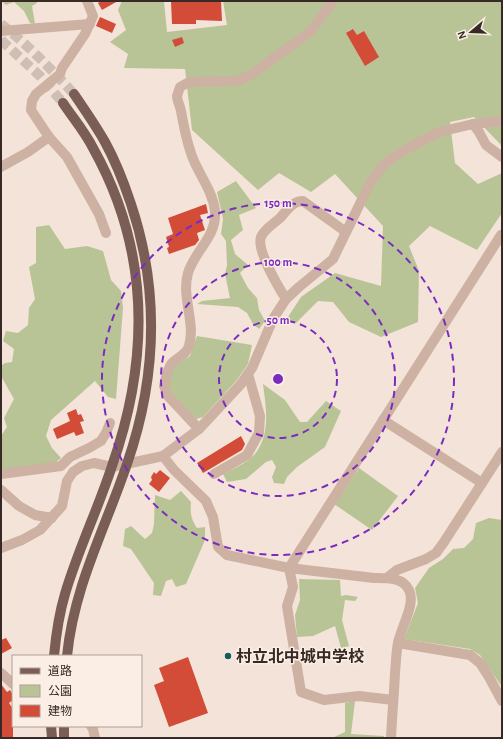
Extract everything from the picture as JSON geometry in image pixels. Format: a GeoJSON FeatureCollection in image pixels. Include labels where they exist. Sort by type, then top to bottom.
{"type":"FeatureCollection","features":[{"type":"Feature","properties":{"kind":"main road"},"geometry":{"type":"LineString","coordinates":[[67,655],[77,598],[127,464],[146,392],[152,319],[148,270],[139,226],[125,187],[106,144],[74,94]]}},
{"type":"Feature","properties":{"kind":"main road"},"geometry":{"type":"LineString","coordinates":[[54,655],[65,595],[77,557],[112,467],[123,432],[134,386],[139,317],[136,272],[126,228],[112,187],[93,147],[63,103]]}},
{"type":"Feature","properties":{"kind":"main road"},"geometry":{"type":"LineString","coordinates":[[51,727],[52,738]]}},
{"type":"Feature","properties":{"kind":"main road"},"geometry":{"type":"LineString","coordinates":[[64,727],[64,738]]}},
{"type":"Feature","properties":{"kind":"street"},"geometry":{"type":"LineString","coordinates":[[88,1],[93,16],[85,34],[62,68],[60,74],[36,94],[32,101],[31,110],[49,137],[67,157],[99,214],[106,233]]}},
{"type":"Feature","properties":{"kind":"street"},"geometry":{"type":"LineString","coordinates":[[199,429],[168,396],[164,386],[167,373],[172,363],[182,356],[189,347],[190,333],[186,285],[187,274],[194,258],[208,239],[214,226],[215,210],[210,193],[193,160],[177,96],[180,87],[189,82],[236,81],[249,76],[310,32],[333,1]]}},
{"type":"Feature","properties":{"kind":"street"},"geometry":{"type":"LineString","coordinates":[[1,31],[90,24]]}},
{"type":"Feature","properties":{"kind":"street"},"geometry":{"type":"LineString","coordinates":[[1,548],[22,540],[40,530],[52,518],[62,506],[67,481],[73,472],[82,466],[94,463],[112,467],[163,456],[199,429],[241,384],[248,374],[273,319],[286,299],[333,259],[371,182],[384,163],[410,147],[440,132],[473,124],[502,121]]}},
{"type":"Feature","properties":{"kind":"street"},"geometry":{"type":"LineString","coordinates":[[473,124],[486,145],[502,157]]}},
{"type":"Feature","properties":{"kind":"street"},"geometry":{"type":"LineString","coordinates":[[1,167],[28,152],[49,137]]}},
{"type":"Feature","properties":{"kind":"street"},"geometry":{"type":"LineString","coordinates":[[286,299],[273,277],[263,254],[260,239],[262,234],[294,203],[298,201],[303,202],[346,232]]}},
{"type":"Feature","properties":{"kind":"street"},"geometry":{"type":"LineString","coordinates":[[394,700],[359,696],[324,700],[301,692],[287,606],[293,587],[289,568],[501,235]]}},
{"type":"Feature","properties":{"kind":"street"},"geometry":{"type":"LineString","coordinates":[[214,474],[247,455],[259,433],[260,416],[248,374]]}},
{"type":"Feature","properties":{"kind":"street"},"geometry":{"type":"LineString","coordinates":[[383,420],[482,483]]}},
{"type":"Feature","properties":{"kind":"street"},"geometry":{"type":"LineString","coordinates":[[1,474],[61,466],[70,457],[101,441],[110,423]]}},
{"type":"Feature","properties":{"kind":"street"},"geometry":{"type":"LineString","coordinates":[[387,578],[397,570],[436,553],[502,452]]}},
{"type":"Feature","properties":{"kind":"street"},"geometry":{"type":"LineString","coordinates":[[163,456],[174,470],[206,501],[213,517],[218,547],[227,555],[289,568],[374,578],[387,578],[400,581],[409,588],[412,596],[412,603],[402,626],[398,643],[391,738]]}},
{"type":"Feature","properties":{"kind":"street"},"geometry":{"type":"LineString","coordinates":[[1,490],[19,506],[35,516],[52,518]]}},
{"type":"Feature","properties":{"kind":"street"},"geometry":{"type":"LineString","coordinates":[[398,643],[470,655],[480,663],[493,683],[502,701]]}},
{"type":"Feature","properties":{"kind":"street"},"geometry":{"type":"LineString","coordinates":[[1,673],[12,683]]}},
{"type":"Feature","properties":{"kind":"street"},"geometry":{"type":"LineString","coordinates":[[93,727],[95,738]]}},
{"type":"Feature","properties":{"kind":"green space"},"geometry":{"type":"Polygon","coordinates":[[[1,1],[37,1],[37,3],[32,6],[35,24],[30,23],[24,11],[14,2],[6,5],[1,1]]]}},
{"type":"Feature","properties":{"kind":"green space"},"geometry":{"type":"Polygon","coordinates":[[[122,1],[164,1],[167,32],[227,25],[223,1],[502,1],[502,146],[474,117],[450,122],[455,163],[478,184],[502,173],[502,213],[477,250],[430,226],[409,246],[419,271],[418,322],[381,337],[349,322],[333,302],[318,301],[296,323],[286,320],[301,297],[335,273],[381,286],[383,226],[335,174],[311,192],[279,173],[258,190],[192,130],[185,69],[124,68],[128,54],[110,42],[126,30],[118,10],[122,1]]]}},
{"type":"Feature","properties":{"kind":"green space"},"geometry":{"type":"Polygon","coordinates":[[[236,181],[256,208],[239,215],[243,230],[231,240],[235,254],[248,265],[240,273],[248,288],[257,298],[259,310],[265,321],[259,329],[253,324],[247,313],[238,307],[197,304],[202,301],[230,298],[225,274],[227,265],[226,241],[221,234],[223,219],[217,192],[236,181]]]}},
{"type":"Feature","properties":{"kind":"green space"},"geometry":{"type":"Polygon","coordinates":[[[49,225],[65,249],[87,246],[103,251],[111,280],[121,291],[123,308],[116,399],[108,397],[95,381],[51,420],[46,436],[52,448],[61,458],[55,463],[1,470],[1,436],[7,427],[4,418],[14,399],[1,376],[1,366],[5,363],[12,362],[14,349],[3,341],[6,331],[18,333],[28,325],[29,308],[35,299],[29,267],[36,263],[36,227],[49,225]]]}},
{"type":"Feature","properties":{"kind":"green space"},"geometry":{"type":"Polygon","coordinates":[[[197,336],[252,345],[248,364],[237,380],[203,417],[196,419],[171,394],[166,384],[170,373],[176,365],[190,356],[197,336]]]}},
{"type":"Feature","properties":{"kind":"green space"},"geometry":{"type":"Polygon","coordinates":[[[263,384],[285,400],[300,422],[307,422],[326,401],[341,411],[325,447],[297,467],[287,477],[284,484],[274,483],[272,477],[276,467],[272,460],[266,462],[246,479],[227,482],[223,474],[240,466],[252,457],[260,446],[263,438],[266,411],[263,384]]]}},
{"type":"Feature","properties":{"kind":"green space"},"geometry":{"type":"Polygon","coordinates":[[[359,468],[398,496],[372,530],[334,504],[359,468]]]}},
{"type":"Feature","properties":{"kind":"green space"},"geometry":{"type":"Polygon","coordinates":[[[181,491],[191,502],[191,516],[197,528],[205,527],[205,540],[186,584],[176,587],[172,579],[166,581],[161,596],[153,595],[154,583],[131,549],[123,546],[125,529],[131,526],[145,539],[152,533],[154,524],[155,495],[170,500],[181,491]]]}},
{"type":"Feature","properties":{"kind":"green space"},"geometry":{"type":"Polygon","coordinates":[[[489,518],[502,520],[502,687],[480,655],[470,649],[404,639],[418,603],[415,588],[429,568],[443,559],[453,549],[464,548],[473,539],[476,523],[489,518]]]}},
{"type":"Feature","properties":{"kind":"green space"},"geometry":{"type":"Polygon","coordinates":[[[299,579],[340,580],[341,596],[346,595],[358,597],[355,601],[345,600],[342,620],[349,646],[341,648],[335,626],[313,636],[297,637],[295,615],[300,600],[299,579]]]}},
{"type":"Feature","properties":{"kind":"green space"},"geometry":{"type":"Polygon","coordinates":[[[355,701],[351,734],[384,736],[383,738],[332,738],[345,732],[345,703],[355,701]]]}},
{"type":"Feature","properties":{"kind":"building"},"geometry":{"type":"Polygon","coordinates":[[[101,1],[118,1],[102,10],[98,3],[101,1]]]}},
{"type":"Feature","properties":{"kind":"building"},"geometry":{"type":"Polygon","coordinates":[[[171,1],[221,1],[222,21],[196,20],[196,24],[172,24],[171,1]]]}},
{"type":"Feature","properties":{"kind":"building"},"geometry":{"type":"Polygon","coordinates":[[[100,17],[116,24],[112,33],[96,26],[100,17]]]}},
{"type":"Feature","properties":{"kind":"building"},"geometry":{"type":"Polygon","coordinates":[[[353,29],[357,35],[364,31],[379,57],[365,66],[346,33],[353,29]]]}},
{"type":"Feature","properties":{"kind":"building"},"geometry":{"type":"Polygon","coordinates":[[[182,37],[184,43],[175,47],[172,40],[182,37]]]}},
{"type":"Feature","properties":{"kind":"building"},"geometry":{"type":"Polygon","coordinates":[[[206,204],[208,213],[200,215],[205,230],[197,233],[199,240],[195,245],[169,254],[167,248],[169,247],[166,237],[173,234],[168,218],[206,204]]]}},
{"type":"Feature","properties":{"kind":"building"},"geometry":{"type":"Polygon","coordinates":[[[76,409],[78,415],[81,414],[84,421],[80,422],[84,433],[76,436],[74,432],[57,439],[53,429],[70,421],[67,413],[76,409]]]}},
{"type":"Feature","properties":{"kind":"building"},"geometry":{"type":"Polygon","coordinates":[[[241,436],[245,444],[242,450],[203,473],[197,463],[241,436]]]}},
{"type":"Feature","properties":{"kind":"building"},"geometry":{"type":"Polygon","coordinates":[[[160,470],[170,478],[159,492],[149,484],[152,480],[151,477],[154,472],[156,474],[160,470]]]}},
{"type":"Feature","properties":{"kind":"building"},"geometry":{"type":"Polygon","coordinates":[[[6,638],[12,648],[1,654],[1,640],[6,638]]]}},
{"type":"Feature","properties":{"kind":"building"},"geometry":{"type":"Polygon","coordinates":[[[188,657],[208,713],[169,727],[154,685],[164,681],[159,668],[188,657]]]}},
{"type":"Feature","properties":{"kind":"building"},"geometry":{"type":"Polygon","coordinates":[[[1,684],[7,692],[10,690],[12,693],[12,701],[9,703],[12,708],[13,738],[1,738],[1,684]]]}},
{"type":"Feature","properties":{"kind":"tunnel"},"geometry":{"type":"LineString","coordinates":[[1,24],[21,40],[74,94]]}},
{"type":"Feature","properties":{"kind":"tunnel"},"geometry":{"type":"LineString","coordinates":[[1,40],[40,76],[63,103]]}},
{"type":"Feature","properties":{"kind":"place","name":"村立北中城中学校"},"geometry":{"type":"Point","coordinates":[228,656]}}]}
